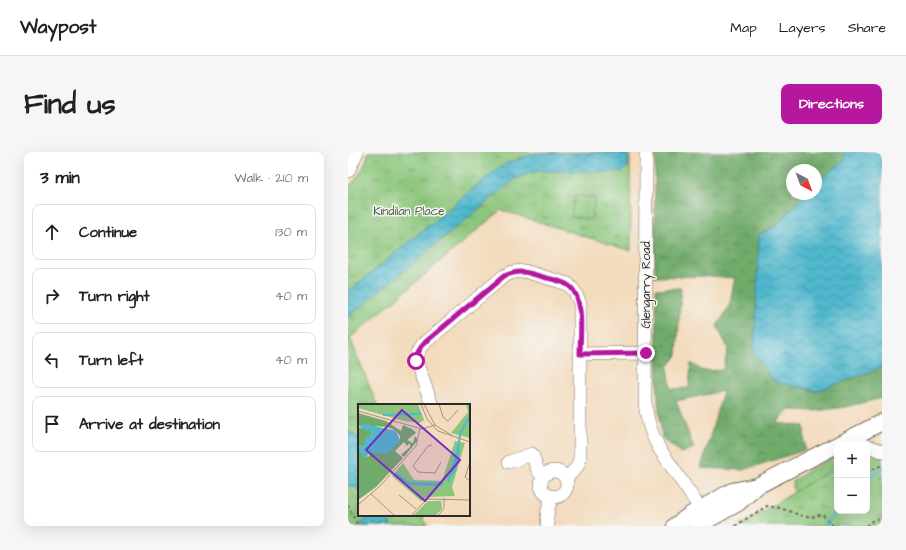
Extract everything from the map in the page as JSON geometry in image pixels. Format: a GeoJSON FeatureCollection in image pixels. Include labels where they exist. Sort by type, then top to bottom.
{"type":"FeatureCollection","features":[{"type":"Feature","properties":{"kind":"main road"},"geometry":{"type":"LineString","coordinates":[[675,526],[681,520],[701,518],[738,503],[757,486],[882,422]]}},
{"type":"Feature","properties":{"kind":"street"},"geometry":{"type":"LineString","coordinates":[[348,171],[357,152]]}},
{"type":"Feature","properties":{"kind":"street","name":"Glengarry Road"},"geometry":{"type":"LineString","coordinates":[[646,152],[645,402],[649,428],[701,518]]}},
{"type":"Feature","properties":{"kind":"street"},"geometry":{"type":"LineString","coordinates":[[432,404],[416,361],[417,353],[422,345],[504,276],[513,272],[524,271],[568,284],[575,292],[580,303],[580,458],[578,466],[573,472],[565,477]]}},
{"type":"Feature","properties":{"kind":"street"},"geometry":{"type":"LineString","coordinates":[[580,354],[646,353]]}},
{"type":"Feature","properties":{"kind":"street"},"geometry":{"type":"LineString","coordinates":[[846,440],[853,442]]}},
{"type":"Feature","properties":{"kind":"street"},"geometry":{"type":"LineString","coordinates":[[870,447],[882,451]]}},
{"type":"Feature","properties":{"kind":"street"},"geometry":{"type":"LineString","coordinates":[[509,462],[532,454],[538,471],[544,475]]}},
{"type":"Feature","properties":{"kind":"street"},"geometry":{"type":"LineString","coordinates":[[555,471],[562,474],[565,477],[567,486],[565,491],[561,494],[552,496],[548,495],[543,490],[541,482],[544,475],[555,471]]}},
{"type":"Feature","properties":{"kind":"street"},"geometry":{"type":"LineString","coordinates":[[548,526],[546,520],[547,512],[552,496]]}},
{"type":"Feature","properties":{"kind":"path"},"geometry":{"type":"LineString","coordinates":[[870,471],[882,465]]}},
{"type":"Feature","properties":{"kind":"path"},"geometry":{"type":"LineString","coordinates":[[348,505],[358,526]]}},
{"type":"Feature","properties":{"kind":"path"},"geometry":{"type":"LineString","coordinates":[[735,526],[767,506],[782,508],[806,517],[815,517],[822,514],[833,526]]}},
{"type":"Feature","properties":{"kind":"path"},"geometry":{"type":"LineString","coordinates":[[873,516],[874,520]]}},
{"type":"Feature","properties":{"kind":"path"},"geometry":{"type":"LineString","coordinates":[[866,526],[874,520],[882,518]]}},
{"type":"Feature","properties":{"kind":"green space","name":"Kindilan Place"},"geometry":{"type":"Polygon","coordinates":[[[368,152],[630,152],[631,251],[501,210],[350,338],[377,404],[358,404],[358,516],[422,516],[427,526],[351,526],[348,520],[348,188],[361,172],[368,152]]]}},
{"type":"Feature","properties":{"kind":"green space"},"geometry":{"type":"Polygon","coordinates":[[[655,152],[845,152],[844,161],[822,178],[822,164],[786,164],[786,200],[800,200],[776,226],[759,235],[817,391],[875,370],[882,366],[882,398],[845,407],[816,411],[788,410],[777,423],[804,426],[805,450],[743,470],[701,468],[723,391],[676,401],[694,448],[681,453],[662,438],[658,402],[656,289],[681,288],[677,355],[668,367],[671,389],[689,388],[691,363],[703,371],[723,370],[728,348],[717,326],[729,307],[735,278],[709,276],[655,277],[655,152]]]}},
{"type":"Feature","properties":{"kind":"green space"},"geometry":{"type":"Polygon","coordinates":[[[575,195],[595,198],[591,220],[571,216],[575,195]]]}},
{"type":"Feature","properties":{"kind":"green space"},"geometry":{"type":"Polygon","coordinates":[[[882,447],[882,526],[739,526],[817,478],[834,470],[834,514],[870,514],[870,453],[882,447]]]}},
{"type":"Feature","properties":{"kind":"green space"},"geometry":{"type":"Polygon","coordinates":[[[834,457],[834,467],[815,484],[796,493],[794,492],[792,487],[793,481],[809,470],[834,457]]]}},
{"type":"Feature","properties":{"kind":"water"},"geometry":{"type":"Polygon","coordinates":[[[845,152],[882,152],[882,366],[875,370],[817,391],[775,382],[754,355],[759,235],[776,226],[800,200],[822,200],[822,178],[844,161],[845,152]]]}},
{"type":"Feature","properties":{"kind":"water"},"geometry":{"type":"Polygon","coordinates":[[[543,153],[625,153],[628,158],[628,166],[622,172],[539,171],[515,179],[348,317],[348,292],[497,169],[519,158],[543,153]]]}},
{"type":"Feature","properties":{"kind":"water"},"geometry":{"type":"Polygon","coordinates":[[[348,430],[358,438],[358,490],[357,488],[348,485],[348,430]]]}},
{"type":"Feature","properties":{"kind":"water"},"geometry":{"type":"Polygon","coordinates":[[[386,516],[391,526],[377,526],[374,524],[370,526],[363,526],[361,523],[371,517],[386,516]]]}},
{"type":"Feature","properties":{"kind":"waterway"},"geometry":{"type":"LineString","coordinates":[[870,476],[882,470]]}},
{"type":"Feature","properties":{"kind":"waterway"},"geometry":{"type":"LineString","coordinates":[[824,526],[834,513]]}},
{"type":"Feature","properties":{"kind":"route"},"geometry":{"type":"LineString","coordinates":[[416,361],[417,353],[422,345],[504,276],[513,272],[524,271],[568,284],[575,292],[580,303],[580,354],[646,353]]}}]}
